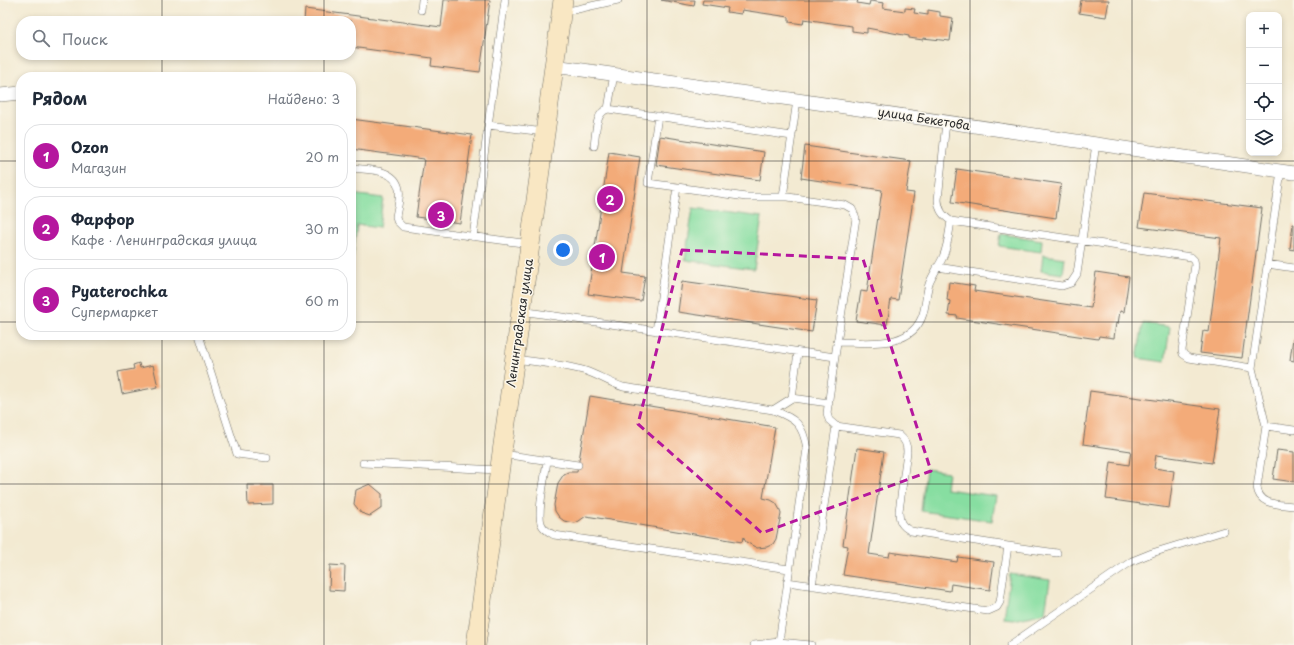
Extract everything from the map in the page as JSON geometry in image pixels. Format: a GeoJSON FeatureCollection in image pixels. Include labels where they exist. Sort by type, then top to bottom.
{"type":"FeatureCollection","features":[{"type":"Feature","properties":{"kind":"street","name":"Ленинградская улица"},"geometry":{"type":"LineString","coordinates":[[476,645],[562,5]]}},
{"type":"Feature","properties":{"kind":"street","name":"улица Бекетова"},"geometry":{"type":"LineString","coordinates":[[554,66],[1294,173]]}},
{"type":"Feature","properties":{"kind":"street"},"geometry":{"type":"LineString","coordinates":[[0,95],[16,93]]}},
{"type":"Feature","properties":{"kind":"lane"},"geometry":{"type":"LineString","coordinates":[[421,10],[422,0]]}},
{"type":"Feature","properties":{"kind":"lane"},"geometry":{"type":"LineString","coordinates":[[473,237],[505,0]]}},
{"type":"Feature","properties":{"kind":"lane"},"geometry":{"type":"LineString","coordinates":[[562,5],[573,10],[618,0]]}},
{"type":"Feature","properties":{"kind":"lane"},"geometry":{"type":"LineString","coordinates":[[608,108],[614,74]]}},
{"type":"Feature","properties":{"kind":"lane"},"geometry":{"type":"LineString","coordinates":[[783,196],[797,100]]}},
{"type":"Feature","properties":{"kind":"lane"},"geometry":{"type":"LineString","coordinates":[[594,146],[599,116],[603,110],[608,108],[792,136]]}},
{"type":"Feature","properties":{"kind":"lane"},"geometry":{"type":"LineString","coordinates":[[658,116],[648,183],[746,197],[783,196],[845,205],[854,212],[856,218],[835,357],[828,416],[836,426],[898,435],[906,442],[907,452],[899,511],[899,519],[905,528],[910,531],[1057,552]]}},
{"type":"Feature","properties":{"kind":"lane"},"geometry":{"type":"LineString","coordinates":[[946,122],[939,207],[944,217],[951,221],[1191,257],[1195,264],[1182,350],[1183,354],[1185,357],[1189,358],[1252,368]]}},
{"type":"Feature","properties":{"kind":"lane"},"geometry":{"type":"LineString","coordinates":[[488,124],[545,132]]}},
{"type":"Feature","properties":{"kind":"lane"},"geometry":{"type":"LineString","coordinates":[[937,267],[1062,286],[1068,285],[1074,280],[1077,274],[1096,144]]}},
{"type":"Feature","properties":{"kind":"lane"},"geometry":{"type":"LineString","coordinates":[[356,169],[388,174],[396,181],[400,190],[396,218],[397,222],[403,227],[530,244]]}},
{"type":"Feature","properties":{"kind":"lane"},"geometry":{"type":"LineString","coordinates":[[1281,171],[1252,368],[1266,426],[1257,487],[1258,492],[1263,500],[1270,503],[1294,506]]}},
{"type":"Feature","properties":{"kind":"lane"},"geometry":{"type":"LineString","coordinates":[[656,331],[677,187]]}},
{"type":"Feature","properties":{"kind":"lane"},"geometry":{"type":"LineString","coordinates":[[838,342],[887,342],[897,340],[912,332],[918,325],[923,315],[929,286],[946,249],[951,221]]}},
{"type":"Feature","properties":{"kind":"lane"},"geometry":{"type":"LineString","coordinates":[[1267,264],[1294,268]]}},
{"type":"Feature","properties":{"kind":"lane"},"geometry":{"type":"LineString","coordinates":[[521,311],[835,357]]}},
{"type":"Feature","properties":{"kind":"lane"},"geometry":{"type":"LineString","coordinates":[[201,340],[237,454],[267,458]]}},
{"type":"Feature","properties":{"kind":"lane"},"geometry":{"type":"LineString","coordinates":[[792,398],[798,352]]}},
{"type":"Feature","properties":{"kind":"lane"},"geometry":{"type":"LineString","coordinates":[[515,359],[571,367],[586,371],[623,387],[773,410],[789,416],[796,422],[802,430],[807,449],[779,642]]}},
{"type":"Feature","properties":{"kind":"lane"},"geometry":{"type":"LineString","coordinates":[[773,410],[792,398],[829,403]]}},
{"type":"Feature","properties":{"kind":"lane"},"geometry":{"type":"LineString","coordinates":[[812,586],[836,426]]}},
{"type":"Feature","properties":{"kind":"lane"},"geometry":{"type":"LineString","coordinates":[[1266,426],[1294,430]]}},
{"type":"Feature","properties":{"kind":"lane"},"geometry":{"type":"LineString","coordinates":[[547,460],[540,513],[541,523],[548,532],[554,535],[789,569]]}},
{"type":"Feature","properties":{"kind":"lane"},"geometry":{"type":"LineString","coordinates":[[363,463],[501,462],[547,460],[578,465]]}},
{"type":"Feature","properties":{"kind":"lane"},"geometry":{"type":"LineString","coordinates":[[1010,645],[1132,561],[1152,552],[1224,531]]}},
{"type":"Feature","properties":{"kind":"lane"},"geometry":{"type":"LineString","coordinates":[[787,582],[988,611],[996,607],[1000,602],[1008,546]]}},
{"type":"Feature","properties":{"kind":"lane"},"geometry":{"type":"LineString","coordinates":[[754,645],[779,642],[811,645]]}},
{"type":"Feature","properties":{"kind":"highlighted area"},"geometry":{"type":"Polygon","coordinates":[[[682,250],[863,259],[931,471],[762,533],[638,424],[682,250]]]}},
{"type":"Feature","properties":{"kind":"green space"},"geometry":{"type":"Polygon","coordinates":[[[356,195],[383,198],[379,228],[357,225],[356,233],[356,195]]]}},
{"type":"Feature","properties":{"kind":"green space"},"geometry":{"type":"Polygon","coordinates":[[[693,208],[762,217],[754,269],[685,260],[693,208]]]}},
{"type":"Feature","properties":{"kind":"green space"},"geometry":{"type":"Polygon","coordinates":[[[1001,234],[1042,240],[1041,252],[999,246],[1001,234]]]}},
{"type":"Feature","properties":{"kind":"green space"},"geometry":{"type":"Polygon","coordinates":[[[1043,255],[1065,258],[1063,274],[1041,271],[1043,255]]]}},
{"type":"Feature","properties":{"kind":"green space"},"geometry":{"type":"Polygon","coordinates":[[[1143,323],[1170,327],[1165,362],[1137,358],[1143,323]]]}},
{"type":"Feature","properties":{"kind":"green space"},"geometry":{"type":"Polygon","coordinates":[[[926,469],[948,472],[946,489],[996,496],[992,521],[921,511],[926,469]]]}},
{"type":"Feature","properties":{"kind":"green space"},"geometry":{"type":"Polygon","coordinates":[[[1010,574],[1050,580],[1045,613],[1014,620],[1004,619],[1010,574]]]}},
{"type":"Feature","properties":{"kind":"building"},"geometry":{"type":"Polygon","coordinates":[[[444,0],[490,0],[480,72],[431,66],[432,58],[356,48],[356,16],[304,16],[305,9],[441,27],[444,0]]]}},
{"type":"Feature","properties":{"kind":"building"},"geometry":{"type":"Polygon","coordinates":[[[661,0],[695,0],[694,6],[661,0]]]}},
{"type":"Feature","properties":{"kind":"building"},"geometry":{"type":"Polygon","coordinates":[[[703,0],[858,0],[857,3],[869,5],[870,1],[884,3],[883,8],[905,11],[905,8],[915,9],[914,13],[928,15],[928,10],[940,12],[940,16],[953,18],[950,41],[923,38],[923,40],[867,28],[867,33],[852,31],[852,26],[804,19],[803,24],[789,22],[789,17],[742,10],[741,14],[727,12],[728,8],[702,4],[703,0]]]}},
{"type":"Feature","properties":{"kind":"building"},"geometry":{"type":"Polygon","coordinates":[[[1081,0],[1109,0],[1106,17],[1079,13],[1081,0]]]}},
{"type":"Feature","properties":{"kind":"building"},"geometry":{"type":"Polygon","coordinates":[[[356,120],[472,135],[460,223],[416,217],[424,159],[356,150],[356,120]]]}},
{"type":"Feature","properties":{"kind":"building"},"geometry":{"type":"Polygon","coordinates":[[[660,136],[764,152],[760,180],[656,165],[660,136]]]}},
{"type":"Feature","properties":{"kind":"building"},"geometry":{"type":"Polygon","coordinates":[[[805,146],[911,161],[906,192],[914,193],[898,300],[891,299],[887,325],[856,321],[861,291],[867,292],[882,190],[801,178],[805,146]]]}},
{"type":"Feature","properties":{"kind":"building"},"geometry":{"type":"Polygon","coordinates":[[[609,152],[640,157],[623,273],[645,276],[641,301],[588,294],[609,152]]]}},
{"type":"Feature","properties":{"kind":"building"},"geometry":{"type":"Polygon","coordinates":[[[957,169],[1061,184],[1056,218],[952,202],[957,169]]]}},
{"type":"Feature","properties":{"kind":"building"},"geometry":{"type":"Polygon","coordinates":[[[1144,193],[1262,208],[1242,358],[1200,353],[1203,331],[1209,332],[1221,238],[1139,227],[1144,193]]]}},
{"type":"Feature","properties":{"kind":"building"},"geometry":{"type":"Polygon","coordinates":[[[1294,224],[1294,250],[1290,249],[1294,224]]]}},
{"type":"Feature","properties":{"kind":"building"},"geometry":{"type":"Polygon","coordinates":[[[1096,272],[1129,277],[1124,312],[1120,311],[1118,324],[1116,323],[1114,338],[1099,336],[1098,339],[957,318],[958,316],[948,315],[950,301],[947,300],[949,282],[975,286],[974,291],[1091,308],[1096,272]]]}},
{"type":"Feature","properties":{"kind":"building"},"geometry":{"type":"Polygon","coordinates":[[[682,281],[817,300],[812,332],[678,312],[682,281]]]}},
{"type":"Feature","properties":{"kind":"building"},"geometry":{"type":"Polygon","coordinates":[[[1294,338],[1294,361],[1290,360],[1294,338]]]}},
{"type":"Feature","properties":{"kind":"building"},"geometry":{"type":"Polygon","coordinates":[[[139,363],[140,368],[153,365],[158,387],[122,394],[118,372],[134,369],[133,365],[139,363]]]}},
{"type":"Feature","properties":{"kind":"building"},"geometry":{"type":"Polygon","coordinates":[[[1090,391],[1220,409],[1212,463],[1156,455],[1154,468],[1174,471],[1169,508],[1106,499],[1111,462],[1129,465],[1131,451],[1083,444],[1090,391]]]}},
{"type":"Feature","properties":{"kind":"building"},"geometry":{"type":"Polygon","coordinates":[[[590,396],[775,427],[763,498],[776,503],[781,514],[776,539],[773,544],[767,547],[757,548],[746,542],[743,537],[742,542],[586,516],[575,523],[564,521],[559,517],[555,511],[554,505],[558,483],[564,474],[568,472],[577,472],[590,396]]]}},
{"type":"Feature","properties":{"kind":"building"},"geometry":{"type":"Polygon","coordinates":[[[857,448],[884,452],[869,554],[889,557],[890,552],[957,562],[958,557],[994,562],[990,590],[951,584],[950,591],[843,575],[848,546],[843,545],[857,448]]]}},
{"type":"Feature","properties":{"kind":"building"},"geometry":{"type":"Polygon","coordinates":[[[1277,450],[1294,452],[1294,482],[1273,479],[1277,450]]]}},
{"type":"Feature","properties":{"kind":"building"},"geometry":{"type":"Polygon","coordinates":[[[370,484],[382,494],[382,508],[370,516],[361,513],[354,504],[356,490],[370,484]]]}},
{"type":"Feature","properties":{"kind":"building"},"geometry":{"type":"Polygon","coordinates":[[[247,485],[273,485],[273,504],[248,505],[247,485]]]}},
{"type":"Feature","properties":{"kind":"building"},"geometry":{"type":"Polygon","coordinates":[[[330,565],[345,566],[344,591],[329,590],[330,565]]]}},
{"type":"Feature","properties":{"kind":"place","name":"Фарфор"},"geometry":{"type":"Point","coordinates":[610,199]}},
{"type":"Feature","properties":{"kind":"place","name":"Pyaterochka"},"geometry":{"type":"Point","coordinates":[441,215]}},
{"type":"Feature","properties":{"kind":"place","name":"Ozon"},"geometry":{"type":"Point","coordinates":[602,257]}}]}
